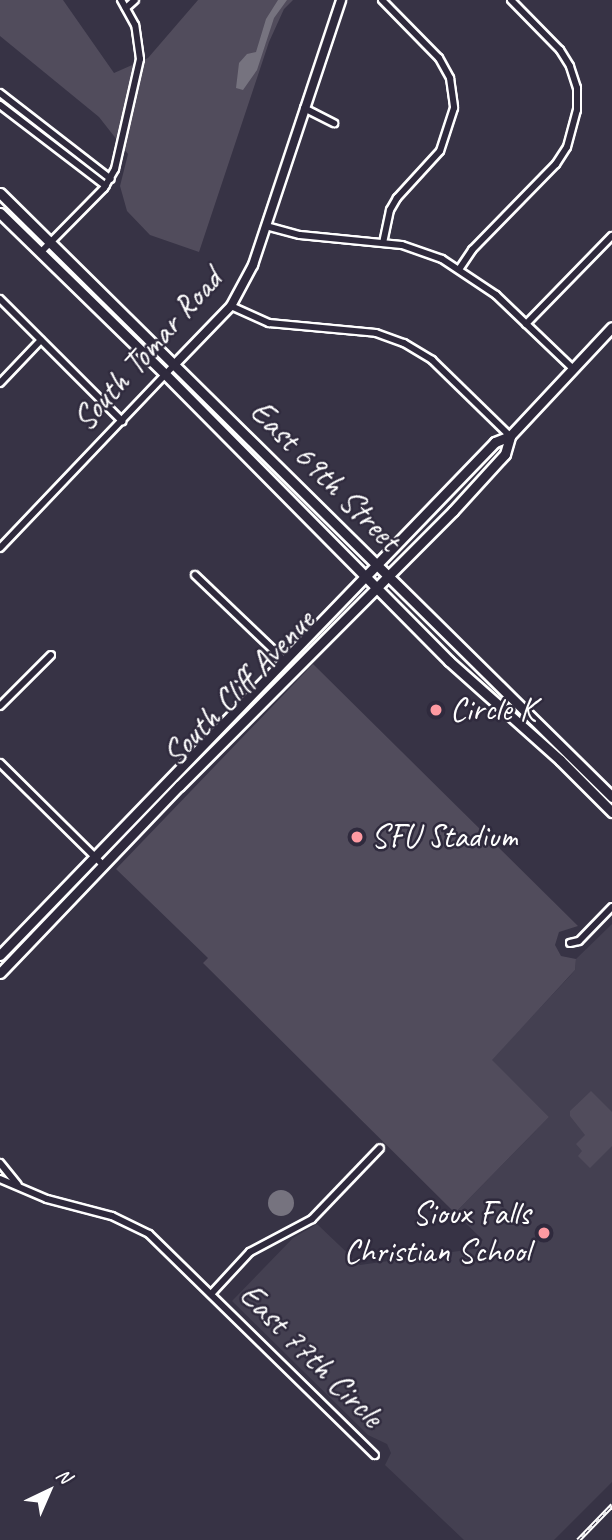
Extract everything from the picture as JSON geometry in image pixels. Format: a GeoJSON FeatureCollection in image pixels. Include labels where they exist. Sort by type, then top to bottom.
{"type":"FeatureCollection","features":[{"type":"Feature","properties":{"kind":"main road","name":"East 69th Street"},"geometry":{"type":"LineString","coordinates":[[0,193],[612,797]]}},
{"type":"Feature","properties":{"kind":"main road","name":"East 69th Street"},"geometry":{"type":"LineString","coordinates":[[0,213],[165,374],[449,661],[560,760],[612,812]]}},
{"type":"Feature","properties":{"kind":"main road","name":"South Cliff Avenue"},"geometry":{"type":"LineString","coordinates":[[0,955],[495,442],[510,436],[612,327]]}},
{"type":"Feature","properties":{"kind":"main road","name":"South Cliff Avenue"},"geometry":{"type":"LineString","coordinates":[[0,973],[499,461],[505,454],[510,436]]}},
{"type":"Feature","properties":{"kind":"street"},"geometry":{"type":"LineString","coordinates":[[40,253],[106,186],[122,146],[140,59],[140,41],[121,0]]}},
{"type":"Feature","properties":{"kind":"street"},"geometry":{"type":"LineString","coordinates":[[126,8],[135,0]]}},
{"type":"Feature","properties":{"kind":"street","name":"South Tomar Road"},"geometry":{"type":"LineString","coordinates":[[0,548],[231,306],[253,265],[341,0]]}},
{"type":"Feature","properties":{"kind":"street"},"geometry":{"type":"LineString","coordinates":[[382,0],[439,58],[450,78],[454,107],[440,151],[397,198],[390,210],[383,242]]}},
{"type":"Feature","properties":{"kind":"street"},"geometry":{"type":"LineString","coordinates":[[460,268],[472,250],[556,164],[568,147],[577,110],[577,88],[570,66],[560,50],[511,0]]}},
{"type":"Feature","properties":{"kind":"street"},"geometry":{"type":"LineString","coordinates":[[0,93],[111,179]]}},
{"type":"Feature","properties":{"kind":"street"},"geometry":{"type":"LineString","coordinates":[[0,105],[106,186]]}},
{"type":"Feature","properties":{"kind":"street"},"geometry":{"type":"LineString","coordinates":[[304,108],[334,122]]}},
{"type":"Feature","properties":{"kind":"street"},"geometry":{"type":"LineString","coordinates":[[266,226],[300,234],[383,242],[424,252],[460,268],[488,288],[572,368]]}},
{"type":"Feature","properties":{"kind":"street"},"geometry":{"type":"LineString","coordinates":[[526,324],[612,236]]}},
{"type":"Feature","properties":{"kind":"street"},"geometry":{"type":"LineString","coordinates":[[0,299],[122,421]]}},
{"type":"Feature","properties":{"kind":"street"},"geometry":{"type":"LineString","coordinates":[[231,306],[269,323],[376,333],[404,343],[432,360],[510,436]]}},
{"type":"Feature","properties":{"kind":"street"},"geometry":{"type":"LineString","coordinates":[[0,383],[41,340]]}},
{"type":"Feature","properties":{"kind":"street"},"geometry":{"type":"LineString","coordinates":[[195,575],[285,661]]}},
{"type":"Feature","properties":{"kind":"street"},"geometry":{"type":"LineString","coordinates":[[0,706],[51,655]]}},
{"type":"Feature","properties":{"kind":"street"},"geometry":{"type":"LineString","coordinates":[[0,763],[104,866]]}},
{"type":"Feature","properties":{"kind":"street"},"geometry":{"type":"LineString","coordinates":[[570,943],[579,941],[612,907]]}},
{"type":"Feature","properties":{"kind":"street"},"geometry":{"type":"LineString","coordinates":[[212,1293],[250,1252],[312,1219],[380,1148]]}},
{"type":"Feature","properties":{"kind":"street"},"geometry":{"type":"LineString","coordinates":[[0,1163],[19,1187]]}},
{"type":"Feature","properties":{"kind":"street","name":"East 77th Circle"},"geometry":{"type":"LineString","coordinates":[[0,1179],[47,1199],[112,1216],[149,1234],[375,1455]]}},
{"type":"Feature","properties":{"kind":"shaded area"},"geometry":{"type":"Polygon","coordinates":[[[0,0],[63,0],[114,73],[148,58],[198,0],[293,0],[284,9],[269,42],[199,252],[150,235],[127,211],[120,186],[128,154],[99,117],[0,36],[0,0]]]}},
{"type":"Feature","properties":{"kind":"shaded area"},"geometry":{"type":"Polygon","coordinates":[[[278,0],[287,0],[274,18],[257,70],[243,90],[236,88],[239,63],[247,54],[256,52],[266,19],[278,0]]]}},
{"type":"Feature","properties":{"kind":"shaded area"},"geometry":{"type":"Polygon","coordinates":[[[313,664],[578,926],[559,932],[555,945],[561,956],[576,959],[575,970],[492,1060],[549,1117],[455,1213],[203,963],[208,958],[116,869],[313,664]]]}},
{"type":"Feature","properties":{"kind":"shaded area","name":"Sioux Falls Christian School"},"geometry":{"type":"Polygon","coordinates":[[[612,924],[612,1482],[554,1540],[464,1540],[385,1465],[391,1453],[387,1444],[368,1435],[232,1301],[293,1238],[317,1224],[360,1265],[473,1249],[483,1240],[455,1213],[549,1117],[491,1060],[575,970],[576,959],[612,924]]]}},
{"type":"Feature","properties":{"kind":"shaded area"},"geometry":{"type":"Polygon","coordinates":[[[591,1091],[612,1112],[612,1146],[590,1168],[578,1156],[582,1151],[576,1144],[585,1135],[570,1116],[570,1111],[591,1091]]]}},
{"type":"Feature","properties":{"kind":"shaded area"},"geometry":{"type":"Polygon","coordinates":[[[281,1190],[290,1194],[294,1203],[290,1212],[281,1216],[272,1212],[268,1203],[272,1194],[281,1190]]]}},
{"type":"Feature","properties":{"kind":"railway"},"geometry":{"type":"LineString","coordinates":[[578,1540],[612,1505]]}},
{"type":"Feature","properties":{"kind":"place","name":"Circle K"},"geometry":{"type":"Point","coordinates":[436,710]}},
{"type":"Feature","properties":{"kind":"place","name":"SFU Stadium"},"geometry":{"type":"Point","coordinates":[357,837]}},
{"type":"Feature","properties":{"kind":"place","name":"Sioux Falls Christian School"},"geometry":{"type":"Point","coordinates":[544,1233]}}]}
